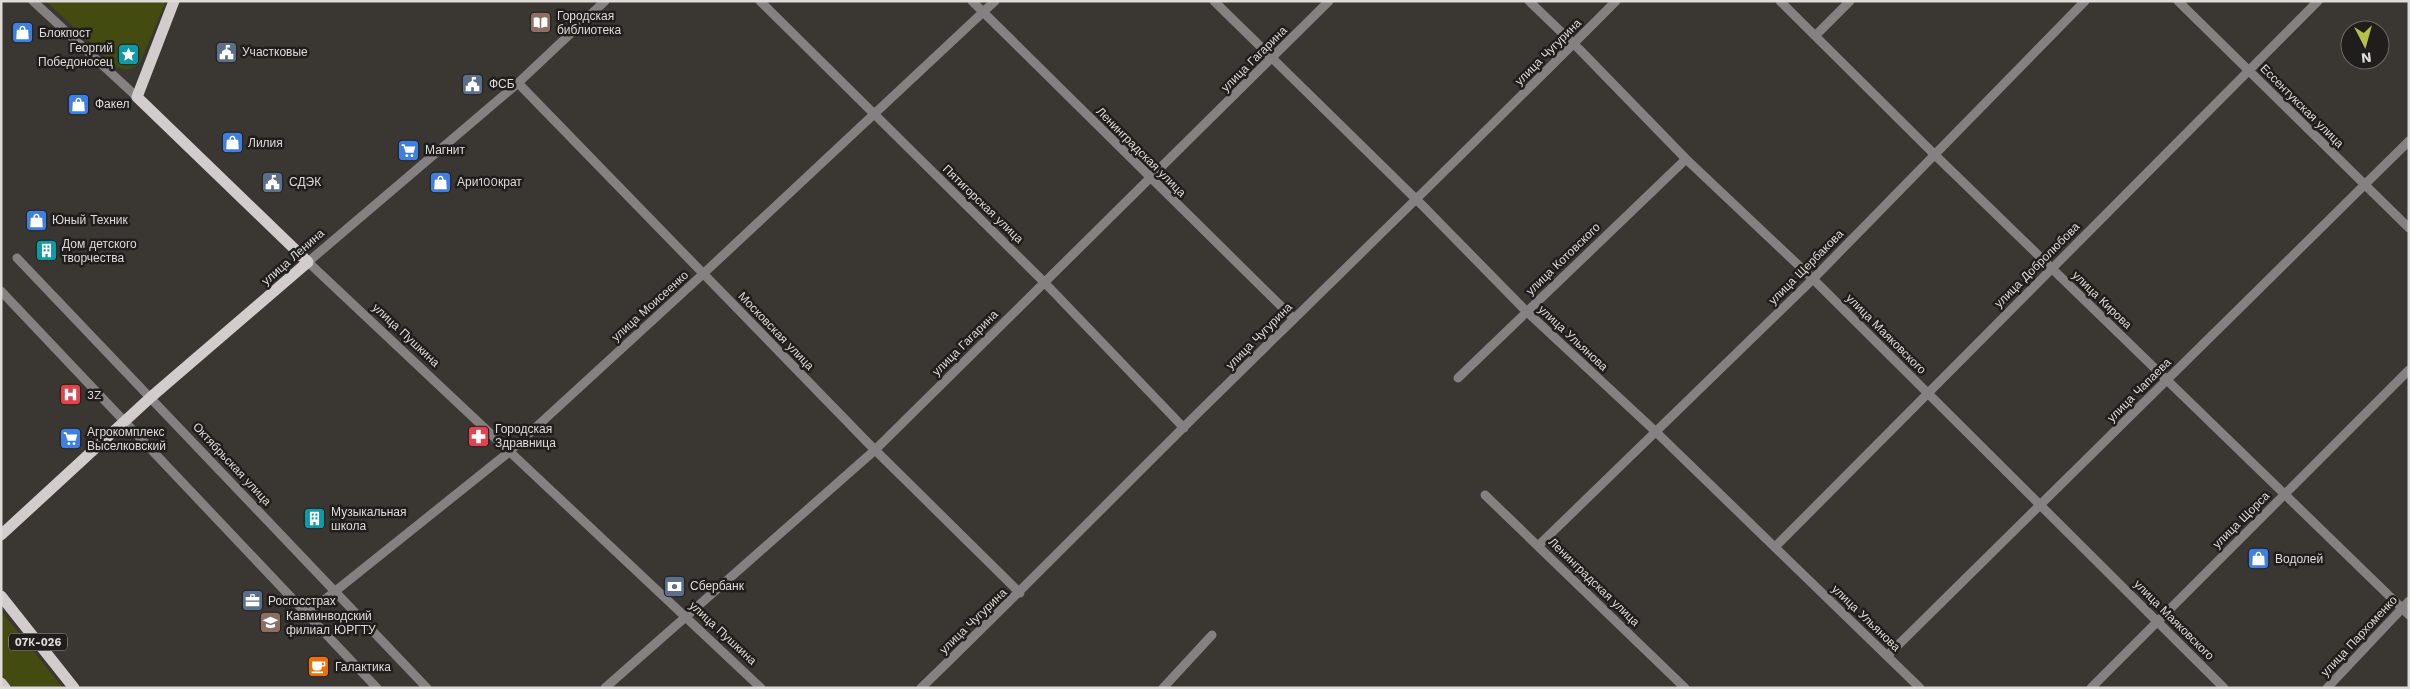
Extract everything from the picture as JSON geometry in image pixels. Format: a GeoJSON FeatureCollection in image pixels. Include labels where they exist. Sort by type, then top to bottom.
{"type":"FeatureCollection","features":[{"type":"Feature","properties":{"kind":"main road"},"geometry":{"type":"LineString","coordinates":[[137,97],[174,1]]}},
{"type":"Feature","properties":{"kind":"main road","name":"улица Пушкина"},"geometry":{"type":"LineString","coordinates":[[137,97],[308,262]]}},
{"type":"Feature","properties":{"kind":"main road","name":"улица Ленина"},"geometry":{"type":"LineString","coordinates":[[1,535],[126,420],[308,262]]}},
{"type":"Feature","properties":{"kind":"main road","name":"07К-026"},"geometry":{"type":"LineString","coordinates":[[1,596],[74,688]]}},
{"type":"Feature","properties":{"kind":"main road"},"geometry":{"type":"LineString","coordinates":[[1,683],[5,688]]}},
{"type":"Feature","properties":{"kind":"street","name":"улица Пушкина"},"geometry":{"type":"LineString","coordinates":[[33,1],[137,97]]}},
{"type":"Feature","properties":{"kind":"street","name":"улица Ленина"},"geometry":{"type":"LineString","coordinates":[[308,262],[518,83],[605,1]]}},
{"type":"Feature","properties":{"kind":"street","name":"Пятигорская улица"},"geometry":{"type":"LineString","coordinates":[[760,1],[1044,282],[1184,428]]}},
{"type":"Feature","properties":{"kind":"street","name":"Ленинградская улица"},"geometry":{"type":"LineString","coordinates":[[972,1],[1150,179],[1294,319]]}},
{"type":"Feature","properties":{"kind":"street","name":"улица Моисеенко"},"geometry":{"type":"LineString","coordinates":[[308,613],[509,452],[995,1]]}},
{"type":"Feature","properties":{"kind":"street","name":"улица Ульянова"},"geometry":{"type":"LineString","coordinates":[[1214,1],[1417,200],[1526,311],[1655,431],[1920,688]]}},
{"type":"Feature","properties":{"kind":"street","name":"улица Гагарина"},"geometry":{"type":"LineString","coordinates":[[605,688],[874,450],[1330,1]]}},
{"type":"Feature","properties":{"kind":"street","name":"улица Маяковского"},"geometry":{"type":"LineString","coordinates":[[1529,1],[1574,44],[1686,159],[1813,279],[2224,688]]}},
{"type":"Feature","properties":{"kind":"street","name":"улица Чугурина"},"geometry":{"type":"LineString","coordinates":[[921,688],[1020,593],[1616,1]]}},
{"type":"Feature","properties":{"kind":"street","name":"улица Кирова"},"geometry":{"type":"LineString","coordinates":[[1780,1],[1935,155],[2405,612]]}},
{"type":"Feature","properties":{"kind":"street"},"geometry":{"type":"LineString","coordinates":[[1816,36],[1850,1]]}},
{"type":"Feature","properties":{"kind":"street","name":"улица Щербакова"},"geometry":{"type":"LineString","coordinates":[[1539,545],[1813,279],[2085,1]]}},
{"type":"Feature","properties":{"kind":"street","name":"Ессентукская улица"},"geometry":{"type":"LineString","coordinates":[[2178,1],[2409,228]]}},
{"type":"Feature","properties":{"kind":"street","name":"улица Добролюбова"},"geometry":{"type":"LineString","coordinates":[[1775,547],[2318,1]]}},
{"type":"Feature","properties":{"kind":"street","name":"Московская улица"},"geometry":{"type":"LineString","coordinates":[[518,83],[874,450],[1020,593]]}},
{"type":"Feature","properties":{"kind":"street","name":"улица Чапаева"},"geometry":{"type":"LineString","coordinates":[[1887,656],[2409,141]]}},
{"type":"Feature","properties":{"kind":"street","name":"улица Котовского"},"geometry":{"type":"LineString","coordinates":[[1458,378],[1686,159]]}},
{"type":"Feature","properties":{"kind":"street","name":"Октябрьская улица"},"geometry":{"type":"LineString","coordinates":[[17,258],[427,688]]}},
{"type":"Feature","properties":{"kind":"street","name":"улица Пушкина"},"geometry":{"type":"LineString","coordinates":[[308,262],[761,688]]}},
{"type":"Feature","properties":{"kind":"street"},"geometry":{"type":"LineString","coordinates":[[1,291],[126,420],[377,688]]}},
{"type":"Feature","properties":{"kind":"street","name":"улица Щорса"},"geometry":{"type":"LineString","coordinates":[[2091,688],[2409,370]]}},
{"type":"Feature","properties":{"kind":"street","name":"Ленинградская улица"},"geometry":{"type":"LineString","coordinates":[[1485,495],[1686,688]]}},
{"type":"Feature","properties":{"kind":"street","name":"улица Пархоменко"},"geometry":{"type":"LineString","coordinates":[[2326,688],[2405,612],[2409,601]]}},
{"type":"Feature","properties":{"kind":"street"},"geometry":{"type":"LineString","coordinates":[[1163,688],[1212,635]]}},
{"type":"Feature","properties":{"kind":"green space"},"geometry":{"type":"Polygon","coordinates":[[[46,1],[166,1],[140,63],[131,68],[123,69],[116,67],[46,1]]]}},
{"type":"Feature","properties":{"kind":"green space"},"geometry":{"type":"Polygon","coordinates":[[[1,611],[63,688],[12,688],[1,674],[1,611]]]}},
{"type":"Feature","properties":{"kind":"place","name":"Городская библиотека"},"geometry":{"type":"Point","coordinates":[541,23]}},
{"type":"Feature","properties":{"kind":"place","name":"Блокпост"},"geometry":{"type":"Point","coordinates":[23,33]}},
{"type":"Feature","properties":{"kind":"place","name":"Участковые"},"geometry":{"type":"Point","coordinates":[226,52]}},
{"type":"Feature","properties":{"kind":"place","name":"Георгий Победоносец"},"geometry":{"type":"Point","coordinates":[129,55]}},
{"type":"Feature","properties":{"kind":"place","name":"ФСБ"},"geometry":{"type":"Point","coordinates":[473,84]}},
{"type":"Feature","properties":{"kind":"place","name":"Факел"},"geometry":{"type":"Point","coordinates":[79,104]}},
{"type":"Feature","properties":{"kind":"place","name":"Лилия"},"geometry":{"type":"Point","coordinates":[232,143]}},
{"type":"Feature","properties":{"kind":"place","name":"Магнит"},"geometry":{"type":"Point","coordinates":[409,150]}},
{"type":"Feature","properties":{"kind":"place","name":"СДЭК"},"geometry":{"type":"Point","coordinates":[273,182]}},
{"type":"Feature","properties":{"kind":"place","name":"Ари100крат"},"geometry":{"type":"Point","coordinates":[441,182]}},
{"type":"Feature","properties":{"kind":"place","name":"Юный Техник"},"geometry":{"type":"Point","coordinates":[36,220]}},
{"type":"Feature","properties":{"kind":"place","name":"Дом детского творчества"},"geometry":{"type":"Point","coordinates":[46,251]}},
{"type":"Feature","properties":{"kind":"place","name":"3Z"},"geometry":{"type":"Point","coordinates":[71,395]}},
{"type":"Feature","properties":{"kind":"place","name":"Городская Здравница"},"geometry":{"type":"Point","coordinates":[479,436]}},
{"type":"Feature","properties":{"kind":"place","name":"Агрокомплекс Выселковский"},"geometry":{"type":"Point","coordinates":[71,439]}},
{"type":"Feature","properties":{"kind":"place","name":"Музыкальная школа"},"geometry":{"type":"Point","coordinates":[315,519]}},
{"type":"Feature","properties":{"kind":"place","name":"Водолей"},"geometry":{"type":"Point","coordinates":[2259,559]}},
{"type":"Feature","properties":{"kind":"place","name":"Сбербанк"},"geometry":{"type":"Point","coordinates":[674,586]}},
{"type":"Feature","properties":{"kind":"place","name":"Росгосстрах"},"geometry":{"type":"Point","coordinates":[252,601]}},
{"type":"Feature","properties":{"kind":"place","name":"Кавминводский филиал ЮРГТУ"},"geometry":{"type":"Point","coordinates":[270,623]}},
{"type":"Feature","properties":{"kind":"place","name":"Галактика"},"geometry":{"type":"Point","coordinates":[319,667]}}]}
